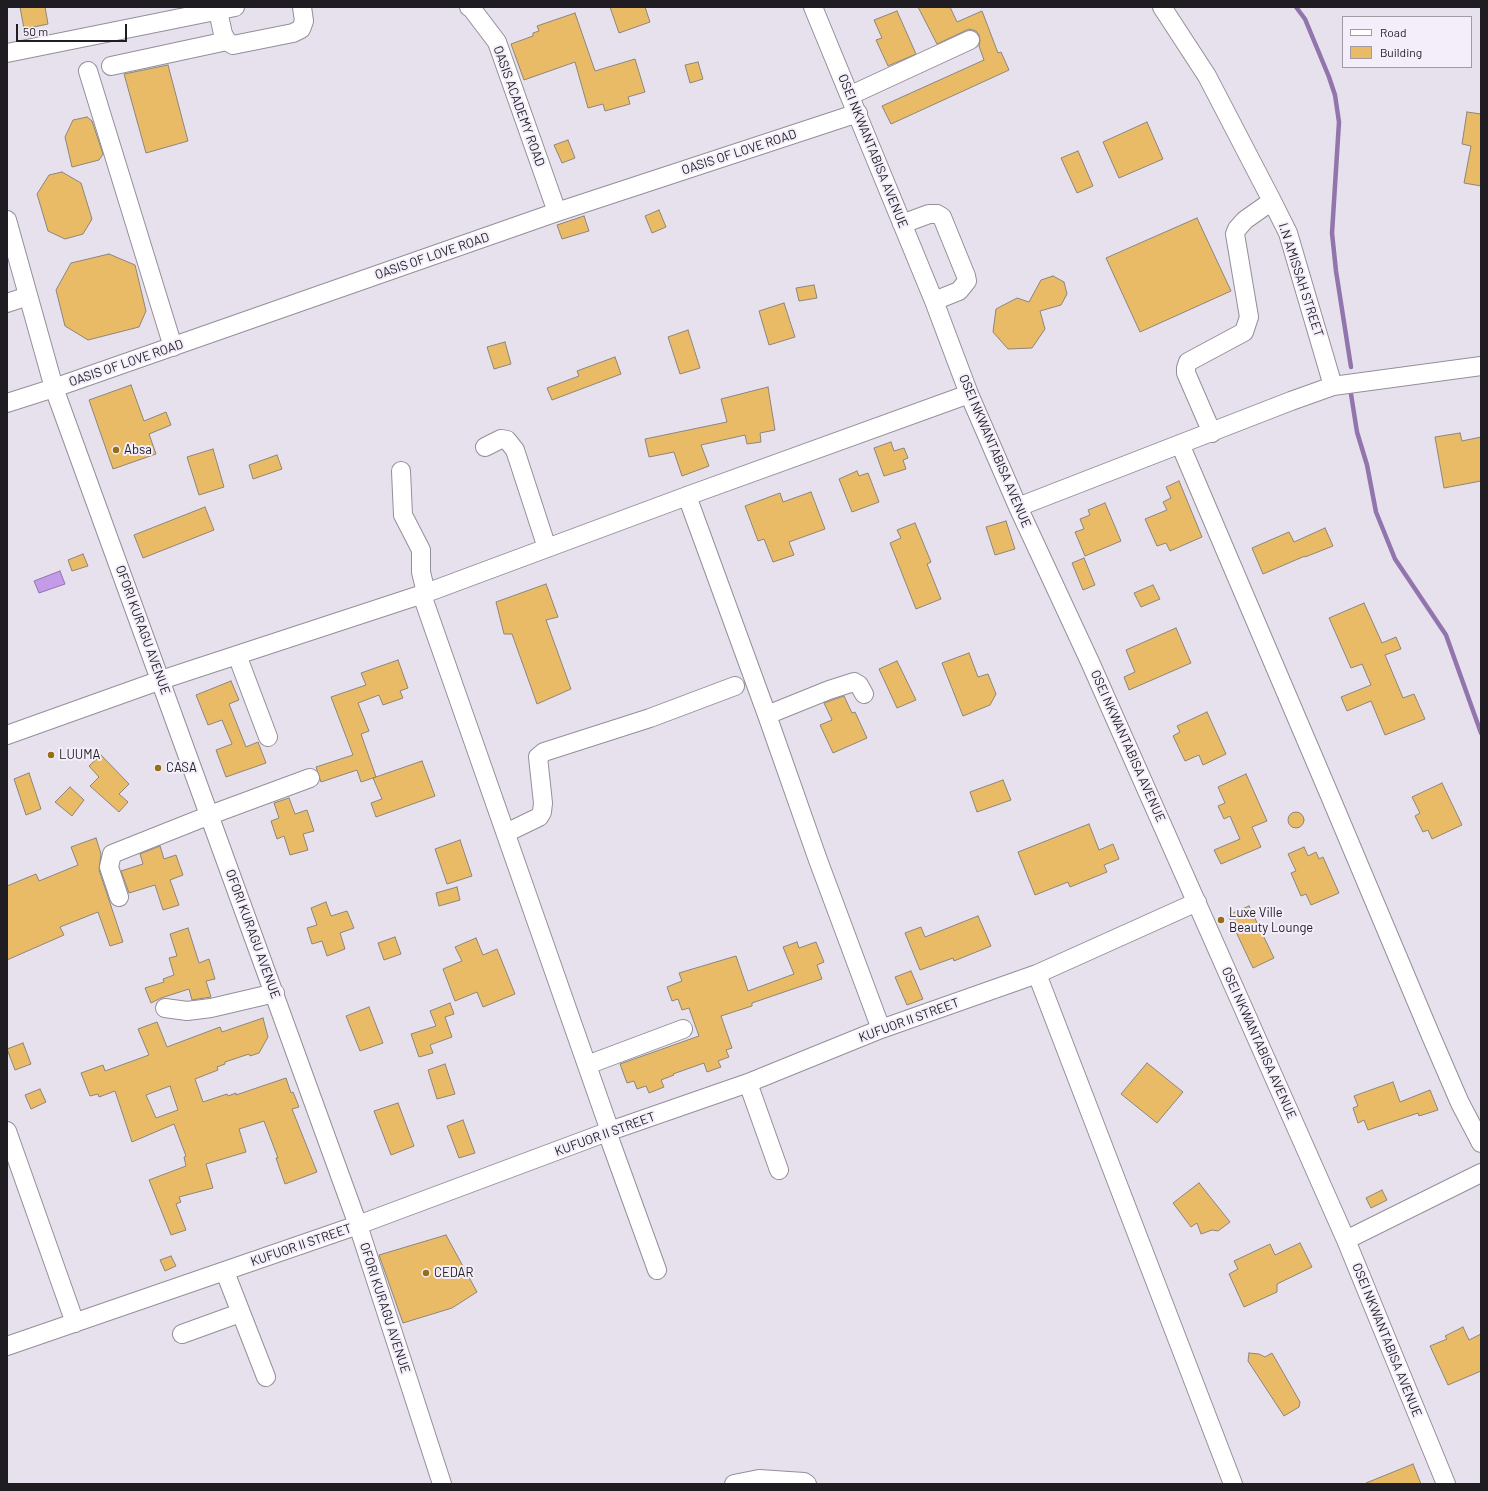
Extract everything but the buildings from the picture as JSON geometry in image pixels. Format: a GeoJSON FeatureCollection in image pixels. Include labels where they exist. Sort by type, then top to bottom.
{"type":"FeatureCollection","features":[{"type":"Feature","properties":{"kind":"street"},"geometry":{"type":"LineString","coordinates":[[7,53],[236,7]]}},
{"type":"Feature","properties":{"kind":"street"},"geometry":{"type":"LineString","coordinates":[[218,11],[223,34],[227,41],[233,45],[293,33],[301,29],[304,21],[302,7]]}},
{"type":"Feature","properties":{"kind":"street","name":"OSEI NKWANTABISA AVENUE"},"geometry":{"type":"LineString","coordinates":[[814,7],[934,301],[969,394],[1018,507],[1090,662],[1197,902],[1346,1240],[1446,1484]]}},
{"type":"Feature","properties":{"kind":"street","name":"I.N AMISSAH STREET"},"geometry":{"type":"LineString","coordinates":[[1162,7],[1207,76],[1288,232],[1334,386]]}},
{"type":"Feature","properties":{"kind":"street","name":"OASIS ACADEMY ROAD"},"geometry":{"type":"LineString","coordinates":[[471,8],[497,42],[557,212]]}},
{"type":"Feature","properties":{"kind":"street"},"geometry":{"type":"LineString","coordinates":[[851,96],[970,40]]}},
{"type":"Feature","properties":{"kind":"street"},"geometry":{"type":"LineString","coordinates":[[111,66],[227,41]]}},
{"type":"Feature","properties":{"kind":"street"},"geometry":{"type":"LineString","coordinates":[[88,71],[172,347]]}},
{"type":"Feature","properties":{"kind":"street","name":"OASIS OF LOVE ROAD"},"geometry":{"type":"LineString","coordinates":[[7,403],[54,388],[557,212],[858,113]]}},
{"type":"Feature","properties":{"kind":"street"},"geometry":{"type":"LineString","coordinates":[[1212,432],[1186,373],[1186,368],[1188,362],[1244,332],[1249,317],[1235,234],[1237,229],[1245,220],[1272,200]]}},
{"type":"Feature","properties":{"kind":"street"},"geometry":{"type":"LineString","coordinates":[[902,224],[929,214],[937,214],[942,217],[967,281],[959,291],[934,301]]}},
{"type":"Feature","properties":{"kind":"street","name":"OFORI KURAGU AVENUE"},"geometry":{"type":"LineString","coordinates":[[7,220],[54,388],[358,1225],[442,1484]]}},
{"type":"Feature","properties":{"kind":"street"},"geometry":{"type":"LineString","coordinates":[[7,303],[28,296]]}},
{"type":"Feature","properties":{"kind":"street"},"geometry":{"type":"LineString","coordinates":[[1018,507],[1291,401],[1334,386],[1481,366]]}},
{"type":"Feature","properties":{"kind":"street"},"geometry":{"type":"LineString","coordinates":[[7,734],[161,680],[424,594],[687,496],[969,394]]}},
{"type":"Feature","properties":{"kind":"street"},"geometry":{"type":"LineString","coordinates":[[485,447],[501,439],[507,440],[515,450],[547,548]]}},
{"type":"Feature","properties":{"kind":"street"},"geometry":{"type":"LineString","coordinates":[[1180,444],[1431,1036],[1460,1103],[1481,1143]]}},
{"type":"Feature","properties":{"kind":"street"},"geometry":{"type":"LineString","coordinates":[[400,471],[404,515],[421,550],[421,572],[424,594],[587,1065],[608,1132],[657,1270]]}},
{"type":"Feature","properties":{"kind":"street"},"geometry":{"type":"LineString","coordinates":[[687,496],[818,860],[881,1029]]}},
{"type":"Feature","properties":{"kind":"street"},"geometry":{"type":"LineString","coordinates":[[237,655],[268,737]]}},
{"type":"Feature","properties":{"kind":"street"},"geometry":{"type":"LineString","coordinates":[[767,715],[829,690],[854,682],[859,685],[864,694]]}},
{"type":"Feature","properties":{"kind":"street"},"geometry":{"type":"LineString","coordinates":[[506,833],[539,816],[542,812],[543,803],[538,757],[544,752],[650,718],[735,686]]}},
{"type":"Feature","properties":{"kind":"street"},"geometry":{"type":"LineString","coordinates":[[119,897],[109,867],[112,854],[210,815],[310,778]]}},
{"type":"Feature","properties":{"kind":"street","name":"KUFUOR II STREET"},"geometry":{"type":"LineString","coordinates":[[7,1346],[358,1225],[608,1132],[748,1083],[881,1029],[1037,974],[1197,902]]}},
{"type":"Feature","properties":{"kind":"street"},"geometry":{"type":"LineString","coordinates":[[1037,974],[1233,1484]]}},
{"type":"Feature","properties":{"kind":"street"},"geometry":{"type":"LineString","coordinates":[[165,1008],[187,1011],[211,1008],[275,993]]}},
{"type":"Feature","properties":{"kind":"street"},"geometry":{"type":"LineString","coordinates":[[587,1065],[683,1029]]}},
{"type":"Feature","properties":{"kind":"street"},"geometry":{"type":"LineString","coordinates":[[748,1083],[779,1170]]}},
{"type":"Feature","properties":{"kind":"street"},"geometry":{"type":"LineString","coordinates":[[7,1131],[75,1323]]}},
{"type":"Feature","properties":{"kind":"street"},"geometry":{"type":"LineString","coordinates":[[1346,1240],[1481,1173]]}},
{"type":"Feature","properties":{"kind":"street"},"geometry":{"type":"LineString","coordinates":[[225,1272],[266,1377]]}},
{"type":"Feature","properties":{"kind":"street"},"geometry":{"type":"LineString","coordinates":[[182,1334],[240,1313]]}},
{"type":"Feature","properties":{"kind":"street"},"geometry":{"type":"LineString","coordinates":[[734,1484],[759,1478],[804,1482],[807,1484]]}},
{"type":"Feature","properties":{"kind":"shaded area"},"geometry":{"type":"Polygon","coordinates":[[[60,571],[65,584],[39,593],[34,581],[60,571]]]}},
{"type":"Feature","properties":{"kind":"waterway"},"geometry":{"type":"LineString","coordinates":[[1296,7],[1305,19],[1335,95],[1339,122],[1332,233],[1336,271],[1351,367]]}},
{"type":"Feature","properties":{"kind":"waterway"},"geometry":{"type":"LineString","coordinates":[[1351,394],[1357,432],[1367,465],[1376,512],[1395,559],[1446,635],[1481,733]]}},
{"type":"Feature","properties":{"kind":"place","name":"Absa"},"geometry":{"type":"Point","coordinates":[116,450]}},
{"type":"Feature","properties":{"kind":"place","name":"LUUMA"},"geometry":{"type":"Point","coordinates":[51,755]}},
{"type":"Feature","properties":{"kind":"place","name":"CASA"},"geometry":{"type":"Point","coordinates":[158,768]}},
{"type":"Feature","properties":{"kind":"place","name":"Luxe Ville Beauty Lounge"},"geometry":{"type":"Point","coordinates":[1221,920]}},
{"type":"Feature","properties":{"kind":"place","name":"CEDAR"},"geometry":{"type":"Point","coordinates":[426,1273]}}]}
